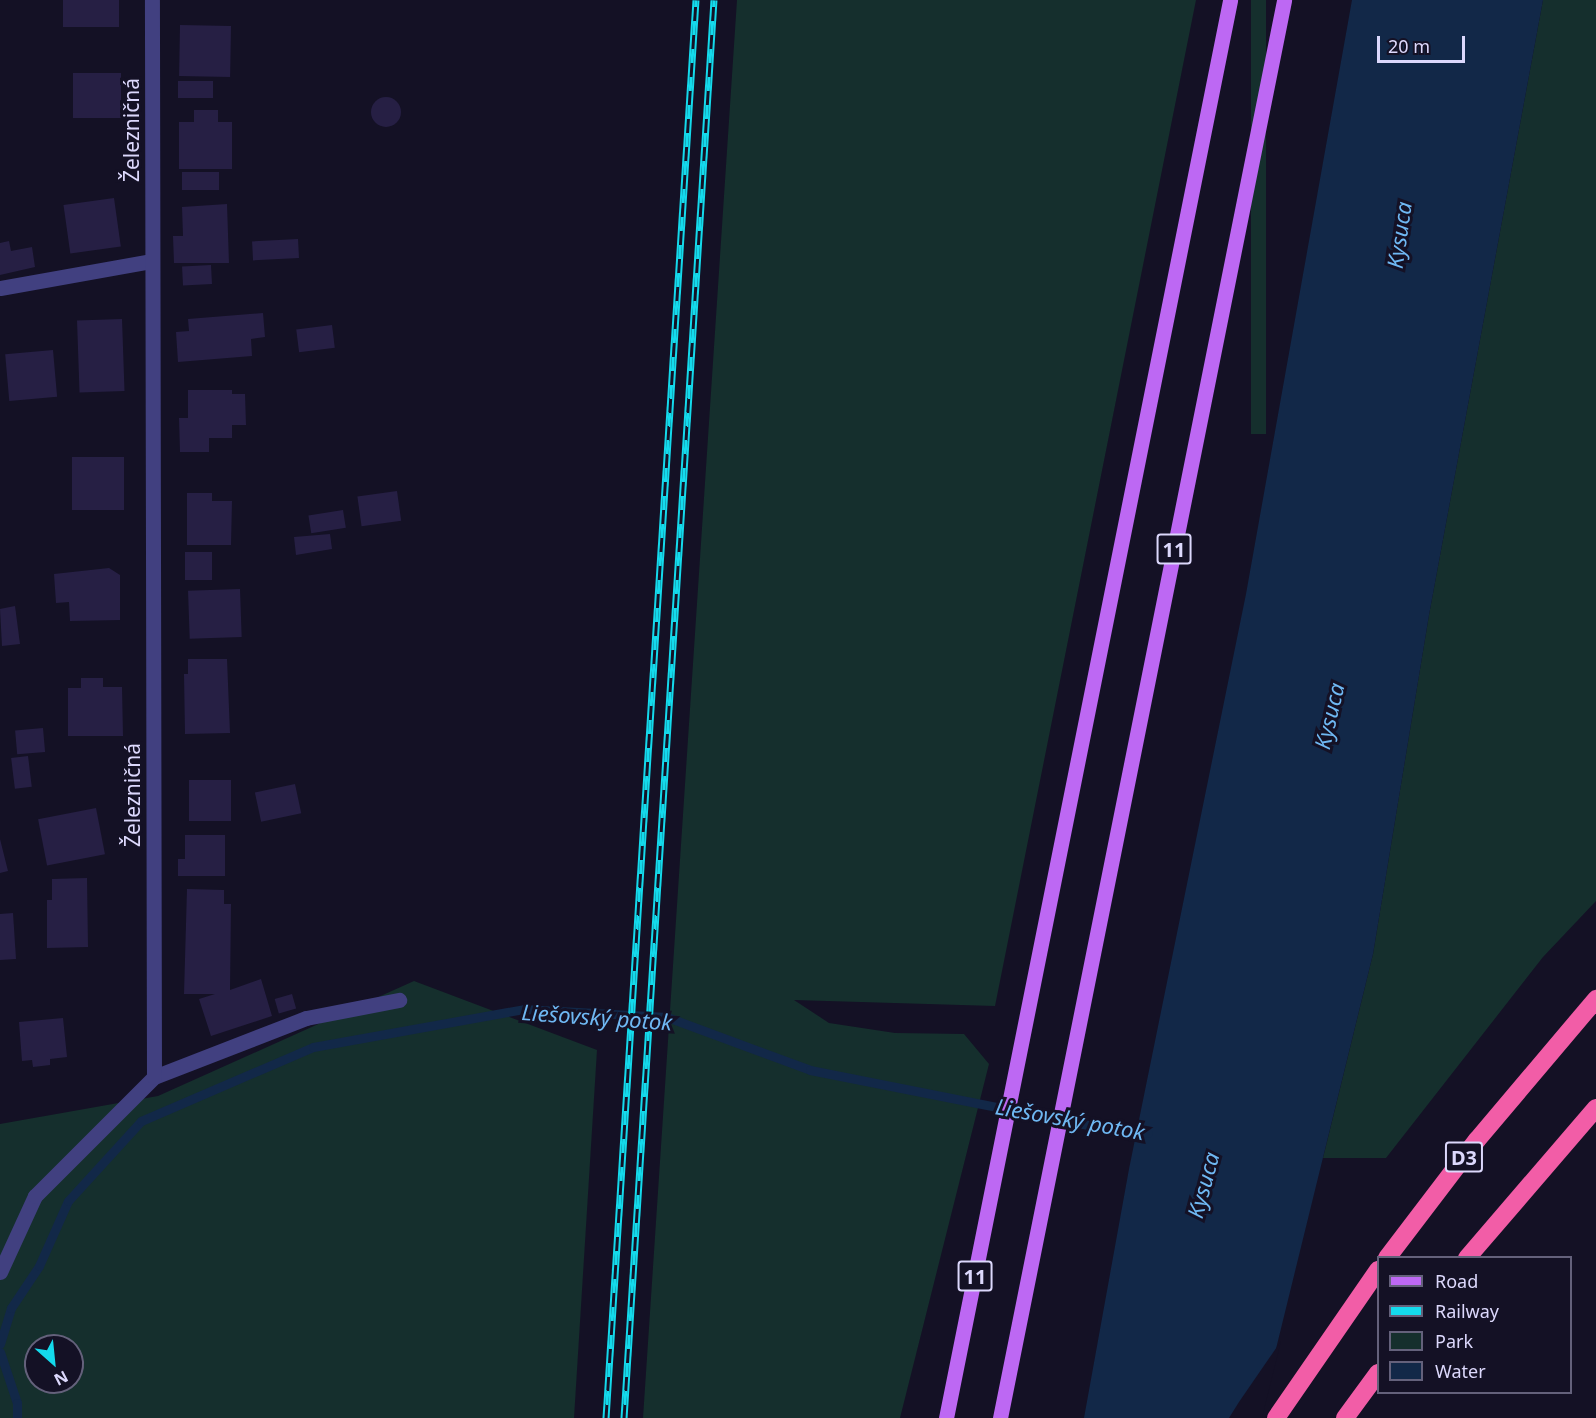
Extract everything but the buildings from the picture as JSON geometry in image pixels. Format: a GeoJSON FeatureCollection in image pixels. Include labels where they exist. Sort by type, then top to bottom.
{"type":"FeatureCollection","features":[{"type":"Feature","properties":{"kind":"highway","name":"D3"},"geometry":{"type":"LineString","coordinates":[[1388,1256],[1477,1140],[1596,999]]}},
{"type":"Feature","properties":{"kind":"highway"},"geometry":{"type":"LineString","coordinates":[[1468,1256],[1596,1108]]}},
{"type":"Feature","properties":{"kind":"highway"},"geometry":{"type":"LineString","coordinates":[[1276,1418],[1377,1271]]}},
{"type":"Feature","properties":{"kind":"highway"},"geometry":{"type":"LineString","coordinates":[[1345,1418],[1377,1374]]}},
{"type":"Feature","properties":{"kind":"main road","name":"11"},"geometry":{"type":"LineString","coordinates":[[946,1418],[1230,0]]}},
{"type":"Feature","properties":{"kind":"main road","name":"11"},"geometry":{"type":"LineString","coordinates":[[1000,1418],[1284,0]]}},
{"type":"Feature","properties":{"kind":"street","name":"Železničná"},"geometry":{"type":"LineString","coordinates":[[152,0],[154,1077]]}},
{"type":"Feature","properties":{"kind":"street"},"geometry":{"type":"LineString","coordinates":[[0,288],[151,261]]}},
{"type":"Feature","properties":{"kind":"street"},"geometry":{"type":"LineString","coordinates":[[0,1272],[35,1196],[154,1077],[306,1018],[399,1000]]}},
{"type":"Feature","properties":{"kind":"green space"},"geometry":{"type":"Polygon","coordinates":[[[737,0],[1196,0],[995,1006],[794,1000],[829,1023],[895,1033],[964,1034],[989,1064],[900,1418],[643,1418],[737,0]]]}},
{"type":"Feature","properties":{"kind":"green space"},"geometry":{"type":"Polygon","coordinates":[[[1251,0],[1266,0],[1266,434],[1251,434],[1251,0]]]}},
{"type":"Feature","properties":{"kind":"green space"},"geometry":{"type":"Polygon","coordinates":[[[1543,0],[1596,0],[1596,901],[1543,957],[1386,1158],[1323,1158],[1373,954],[1429,615],[1543,0]]]}},
{"type":"Feature","properties":{"kind":"green space"},"geometry":{"type":"Polygon","coordinates":[[[414,981],[597,1050],[574,1418],[0,1418],[0,1124],[158,1096],[414,981]]]}},
{"type":"Feature","properties":{"kind":"water","name":"Kysuca"},"geometry":{"type":"Polygon","coordinates":[[[1352,0],[1543,0],[1429,615],[1373,954],[1259,1418],[1084,1418],[1129,1169],[1246,594],[1352,0]]]}},
{"type":"Feature","properties":{"kind":"pier"},"geometry":{"type":"Polygon","coordinates":[[[1281,1341],[1262,1418],[1229,1418],[1239,1402],[1281,1341]]]}},
{"type":"Feature","properties":{"kind":"waterway","name":"Liešovský potok"},"geometry":{"type":"LineString","coordinates":[[0,1344],[11,1308],[39,1266],[68,1201],[141,1121],[313,1047],[524,1009],[667,1017],[810,1070],[1104,1128],[1148,1133]]}},
{"type":"Feature","properties":{"kind":"waterway","name":"Liešovský potok"},"geometry":{"type":"LineString","coordinates":[[0,1352],[17,1403],[17,1418]]}},
{"type":"Feature","properties":{"kind":"railway"},"geometry":{"type":"LineString","coordinates":[[606,1418],[696,0]]}},
{"type":"Feature","properties":{"kind":"railway"},"geometry":{"type":"LineString","coordinates":[[624,1418],[714,0]]}}]}
